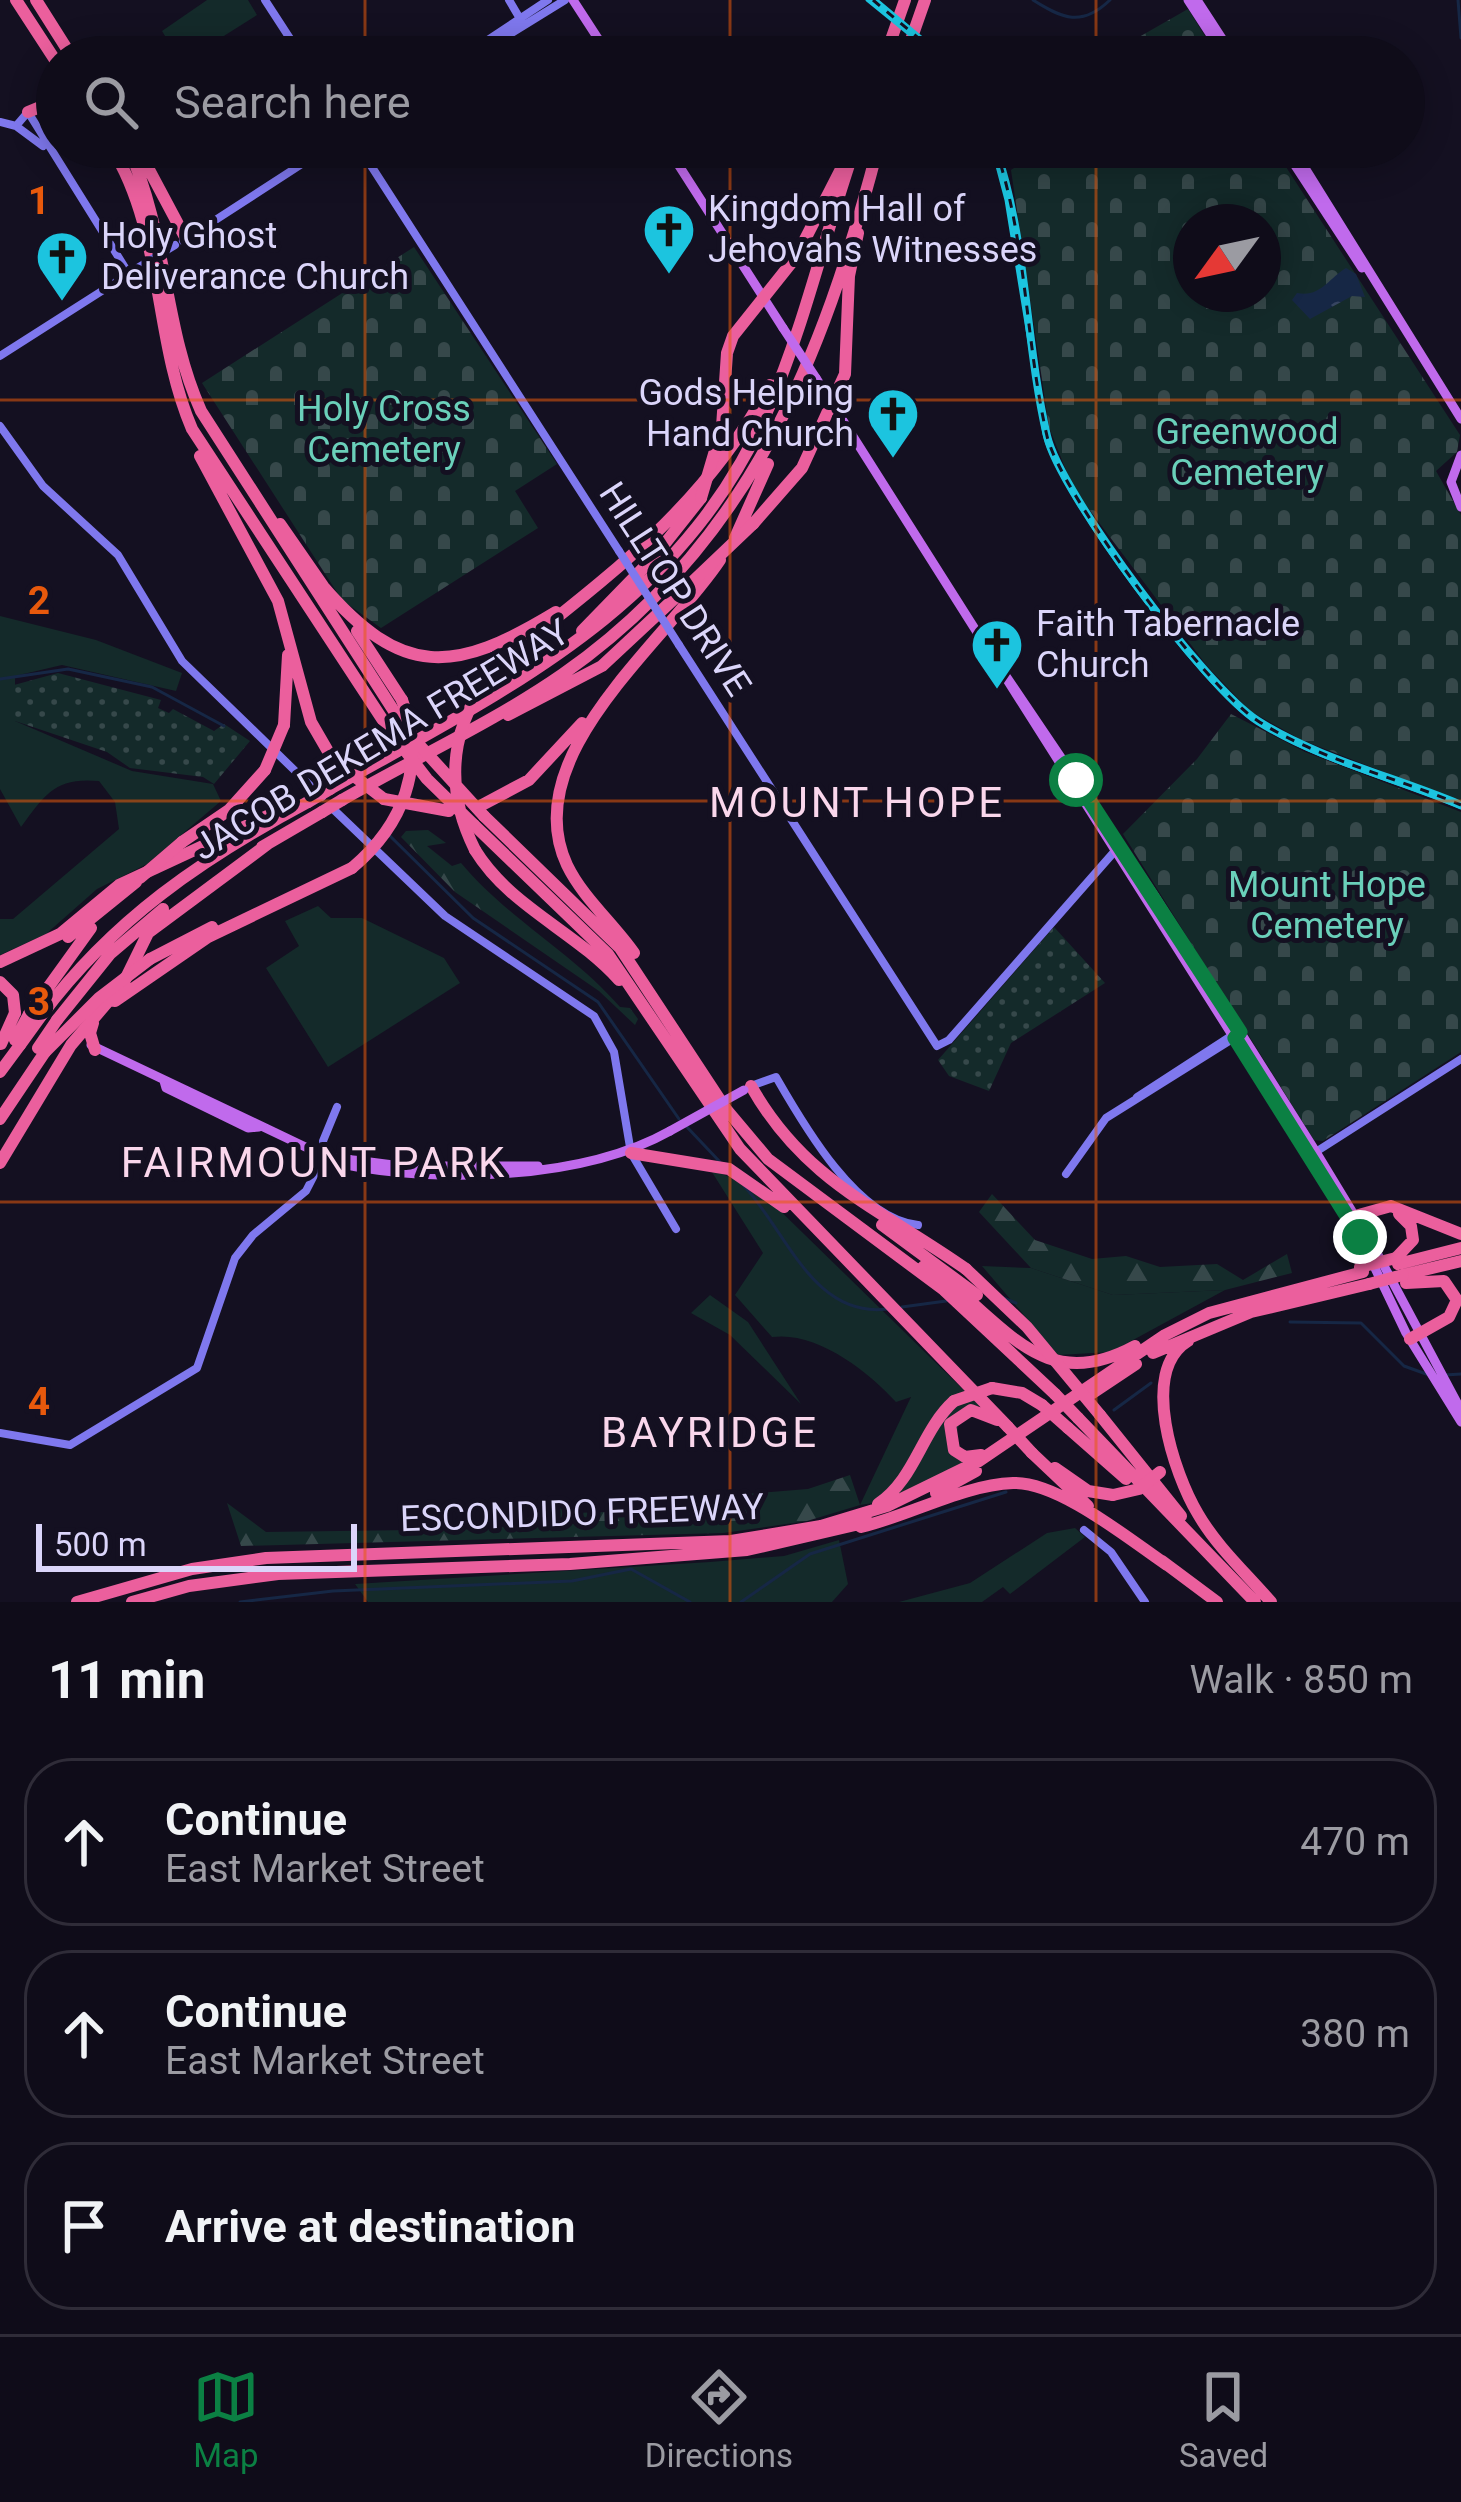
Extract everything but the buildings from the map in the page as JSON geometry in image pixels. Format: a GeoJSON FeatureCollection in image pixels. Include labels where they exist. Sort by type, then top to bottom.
{"type":"FeatureCollection","features":[{"type":"Feature","properties":{"kind":"highway"},"geometry":{"type":"LineString","coordinates":[[16,0],[39,36]]}},
{"type":"Feature","properties":{"kind":"highway"},"geometry":{"type":"LineString","coordinates":[[39,0],[60,36]]}},
{"type":"Feature","properties":{"kind":"highway"},"geometry":{"type":"LineString","coordinates":[[892,36],[904,0]]}},
{"type":"Feature","properties":{"kind":"highway"},"geometry":{"type":"LineString","coordinates":[[912,36],[924,2]]}},
{"type":"Feature","properties":{"kind":"highway"},"geometry":{"type":"LineString","coordinates":[[26,114],[36,109]]}},
{"type":"Feature","properties":{"kind":"highway"},"geometry":{"type":"LineString","coordinates":[[117,168],[132,188]]}},
{"type":"Feature","properties":{"kind":"highway"},"geometry":{"type":"LineString","coordinates":[[122,168],[132,188],[170,375],[198,453],[284,617],[311,722],[333,760],[384,799],[449,811]]}},
{"type":"Feature","properties":{"kind":"highway"},"geometry":{"type":"LineString","coordinates":[[140,168],[153,207],[190,384],[427,779],[480,815],[620,948],[713,1089],[768,1160],[858,1227],[982,1305],[1042,1359],[1080,1367],[1165,1335]]}},
{"type":"Feature","properties":{"kind":"highway"},"geometry":{"type":"LineString","coordinates":[[143,168],[180,242]]}},
{"type":"Feature","properties":{"kind":"highway"},"geometry":{"type":"LineString","coordinates":[[540,670],[609,607],[700,497],[722,427],[727,353],[733,336],[800,251],[842,168]]}},
{"type":"Feature","properties":{"kind":"highway","name":"JACOB DEKEMA FREEWAY"},"geometry":{"type":"LineString","coordinates":[[8,1045],[28,1014],[142,905],[304,804],[540,670],[614,616],[698,526],[766,413],[824,250],[847,168]]}},
{"type":"Feature","properties":{"kind":"highway","name":"JACOB DEKEMA FREEWAY"},"geometry":{"type":"LineString","coordinates":[[0,1106],[41,1050],[56,1020],[110,954],[151,917],[269,843],[572,668],[673,579],[737,502],[791,406],[872,168]]}},
{"type":"Feature","properties":{"kind":"highway"},"geometry":{"type":"LineString","coordinates":[[473,728],[592,673],[788,490],[833,405],[846,365],[849,276],[869,179]]}},
{"type":"Feature","properties":{"kind":"highway"},"geometry":{"type":"LineString","coordinates":[[664,1038],[609,969],[498,882],[475,850],[457,797],[457,739],[472,700],[511,654],[604,584],[679,511],[746,430],[771,384],[824,250]]}},
{"type":"Feature","properties":{"kind":"highway"},"geometry":{"type":"LineString","coordinates":[[713,1089],[636,956],[571,872],[556,823],[560,780],[576,742],[736,536],[791,406]]}},
{"type":"Feature","properties":{"kind":"highway"},"geometry":{"type":"LineString","coordinates":[[192,429],[394,725]]}},
{"type":"Feature","properties":{"kind":"highway"},"geometry":{"type":"LineString","coordinates":[[0,1163],[74,1041],[97,1018],[208,937],[352,868],[391,828],[406,796],[413,749],[402,700],[246,483]]}},
{"type":"Feature","properties":{"kind":"highway"},"geometry":{"type":"LineString","coordinates":[[0,1071],[8,1045],[75,946],[140,878],[229,810],[265,770],[284,725],[287,648],[268,579]]}},
{"type":"Feature","properties":{"kind":"highway"},"geometry":{"type":"LineString","coordinates":[[321,584],[376,639],[414,654],[441,657],[491,647],[604,584]]}},
{"type":"Feature","properties":{"kind":"highway"},"geometry":{"type":"LineString","coordinates":[[480,815],[534,775],[656,643]]}},
{"type":"Feature","properties":{"kind":"highway"},"geometry":{"type":"LineString","coordinates":[[0,963],[52,940],[132,878],[280,810],[304,804]]}},
{"type":"Feature","properties":{"kind":"highway"},"geometry":{"type":"LineString","coordinates":[[480,815],[608,954],[740,1149],[1032,1454],[1081,1500],[1217,1602]]}},
{"type":"Feature","properties":{"kind":"highway"},"geometry":{"type":"LineString","coordinates":[[94,1050],[89,1033],[163,917],[269,843]]}},
{"type":"Feature","properties":{"kind":"highway"},"geometry":{"type":"LineString","coordinates":[[0,1119],[41,1050],[150,959],[220,923],[325,883]]}},
{"type":"Feature","properties":{"kind":"highway"},"geometry":{"type":"LineString","coordinates":[[0,963],[57,943],[115,902]]}},
{"type":"Feature","properties":{"kind":"highway"},"geometry":{"type":"LineString","coordinates":[[0,982],[28,1014]]}},
{"type":"Feature","properties":{"kind":"highway"},"geometry":{"type":"LineString","coordinates":[[748,1088],[796,1151],[958,1290],[963,1306],[1055,1394],[1073,1423]]}},
{"type":"Feature","properties":{"kind":"highway"},"geometry":{"type":"LineString","coordinates":[[631,1153],[712,1164],[753,1180],[865,1280]]}},
{"type":"Feature","properties":{"kind":"highway"},"geometry":{"type":"LineString","coordinates":[[835,1187],[966,1270],[1027,1327],[1222,1569]]}},
{"type":"Feature","properties":{"kind":"highway"},"geometry":{"type":"LineString","coordinates":[[1353,1219],[1391,1206],[1461,1234]]}},
{"type":"Feature","properties":{"kind":"highway"},"geometry":{"type":"LineString","coordinates":[[1353,1219],[1379,1211],[1407,1220],[1413,1240],[1400,1270]]}},
{"type":"Feature","properties":{"kind":"highway","name":"ESCONDIDO FREEWAY"},"geometry":{"type":"LineString","coordinates":[[1400,1270],[1461,1248]]}},
{"type":"Feature","properties":{"kind":"highway","name":"ESCONDIDO FREEWAY"},"geometry":{"type":"LineString","coordinates":[[77,1602],[192,1569],[266,1558],[731,1541],[824,1531],[922,1491],[1004,1444],[1165,1335],[1209,1313],[1290,1289],[1461,1261]]}},
{"type":"Feature","properties":{"kind":"highway"},"geometry":{"type":"LineString","coordinates":[[1366,1278],[1400,1270],[1438,1280],[1456,1295],[1449,1317],[1417,1340]]}},
{"type":"Feature","properties":{"kind":"highway","name":"ESCONDIDO FREEWAY"},"geometry":{"type":"LineString","coordinates":[[132,1602],[210,1583],[278,1574],[570,1564],[747,1550],[824,1531],[958,1483],[1162,1347],[1216,1325],[1319,1296],[1329,1299],[1366,1278]]}},
{"type":"Feature","properties":{"kind":"highway"},"geometry":{"type":"LineString","coordinates":[[1417,1340],[1454,1320],[1461,1308]]}},
{"type":"Feature","properties":{"kind":"highway"},"geometry":{"type":"LineString","coordinates":[[1216,1325],[1169,1357],[1160,1389],[1198,1515],[1271,1602]]}},
{"type":"Feature","properties":{"kind":"highway"},"geometry":{"type":"LineString","coordinates":[[824,1531],[882,1502],[900,1486],[933,1423],[954,1401],[992,1388],[1022,1393],[1073,1423],[1256,1602]]}},
{"type":"Feature","properties":{"kind":"highway"},"geometry":{"type":"LineString","coordinates":[[1004,1444],[965,1457],[950,1444],[948,1430],[954,1418],[971,1410],[1007,1426]]}},
{"type":"Feature","properties":{"kind":"highway"},"geometry":{"type":"LineString","coordinates":[[1032,1454],[1088,1491],[1113,1495],[1139,1489],[1160,1472],[1168,1449],[1166,1418]]}},
{"type":"Feature","properties":{"kind":"highway"},"geometry":{"type":"LineString","coordinates":[[824,1531],[989,1487],[1024,1483],[1060,1497],[1168,1564]]}},
{"type":"Feature","properties":{"kind":"highway"},"geometry":{"type":"LineString","coordinates":[[146,1602],[210,1583]]}},
{"type":"Feature","properties":{"kind":"main road"},"geometry":{"type":"LineString","coordinates":[[569,0],[595,36]]}},
{"type":"Feature","properties":{"kind":"main road"},"geometry":{"type":"LineString","coordinates":[[1192,0],[1216,36]]}},
{"type":"Feature","properties":{"kind":"main road"},"geometry":{"type":"LineString","coordinates":[[680,168],[1114,852],[1313,1154],[1461,1410]]}},
{"type":"Feature","properties":{"kind":"main road"},"geometry":{"type":"LineString","coordinates":[[1300,168],[1461,419]]}},
{"type":"Feature","properties":{"kind":"main road"},"geometry":{"type":"LineString","coordinates":[[1302,168],[1368,275]]}},
{"type":"Feature","properties":{"kind":"main road"},"geometry":{"type":"LineString","coordinates":[[1336,229],[1358,253]]}},
{"type":"Feature","properties":{"kind":"main road"},"geometry":{"type":"LineString","coordinates":[[1461,455],[1451,482],[1461,507]]}},
{"type":"Feature","properties":{"kind":"main road"},"geometry":{"type":"LineString","coordinates":[[987,647],[1154,895],[1236,1035]]}},
{"type":"Feature","properties":{"kind":"main road"},"geometry":{"type":"LineString","coordinates":[[1114,852],[1154,895]]}},
{"type":"Feature","properties":{"kind":"main road"},"geometry":{"type":"LineString","coordinates":[[0,1022],[74,1041],[259,1127],[327,1152],[340,1164],[401,1175],[530,1171],[631,1153],[748,1088]]}},
{"type":"Feature","properties":{"kind":"main road"},"geometry":{"type":"LineString","coordinates":[[0,1032],[74,1041]]}},
{"type":"Feature","properties":{"kind":"main road"},"geometry":{"type":"LineString","coordinates":[[1417,1340],[1428,1369],[1441,1377],[1461,1422]]}},
{"type":"Feature","properties":{"kind":"street"},"geometry":{"type":"LineString","coordinates":[[266,0],[289,36]]}},
{"type":"Feature","properties":{"kind":"street"},"geometry":{"type":"LineString","coordinates":[[509,0],[519,17]]}},
{"type":"Feature","properties":{"kind":"street"},"geometry":{"type":"LineString","coordinates":[[492,36],[548,0]]}},
{"type":"Feature","properties":{"kind":"street"},"geometry":{"type":"LineString","coordinates":[[508,36],[569,0]]}},
{"type":"Feature","properties":{"kind":"street"},"geometry":{"type":"LineString","coordinates":[[0,121],[26,114]]}},
{"type":"Feature","properties":{"kind":"street"},"geometry":{"type":"LineString","coordinates":[[16,125],[26,114]]}},
{"type":"Feature","properties":{"kind":"street"},"geometry":{"type":"LineString","coordinates":[[26,114],[36,129]]}},
{"type":"Feature","properties":{"kind":"street"},"geometry":{"type":"LineString","coordinates":[[0,121],[16,125],[36,142]]}},
{"type":"Feature","properties":{"kind":"street"},"geometry":{"type":"LineString","coordinates":[[62,168],[133,272]]}},
{"type":"Feature","properties":{"kind":"street"},"geometry":{"type":"LineString","coordinates":[[0,356],[295,168]]}},
{"type":"Feature","properties":{"kind":"street","name":"HILLTOP DRIVE"},"geometry":{"type":"LineString","coordinates":[[373,168],[935,1044],[940,1047],[949,1040],[1114,852]]}},
{"type":"Feature","properties":{"kind":"street"},"geometry":{"type":"LineString","coordinates":[[0,426],[43,487],[118,555],[202,683],[445,916],[594,1016],[614,1052],[631,1153],[676,1229]]}},
{"type":"Feature","properties":{"kind":"street"},"geometry":{"type":"LineString","coordinates":[[1066,1174],[1090,1132],[1236,1035]]}},
{"type":"Feature","properties":{"kind":"street"},"geometry":{"type":"LineString","coordinates":[[1313,1154],[1461,1058]]}},
{"type":"Feature","properties":{"kind":"street"},"geometry":{"type":"LineString","coordinates":[[748,1088],[776,1077],[831,1164],[880,1206],[918,1225]]}},
{"type":"Feature","properties":{"kind":"street"},"geometry":{"type":"LineString","coordinates":[[0,1433],[70,1445],[197,1368],[241,1247],[306,1191],[327,1152]]}},
{"type":"Feature","properties":{"kind":"street"},"geometry":{"type":"LineString","coordinates":[[1084,1530],[1111,1552],[1145,1602]]}},
{"type":"Feature","properties":{"kind":"green space"},"geometry":{"type":"Polygon","coordinates":[[[207,0],[248,0],[257,15],[224,36],[165,36],[162,31],[207,0]]]}},
{"type":"Feature","properties":{"kind":"green space"},"geometry":{"type":"Polygon","coordinates":[[[1188,9],[1205,36],[1141,36],[1188,9]]]}},
{"type":"Feature","properties":{"kind":"green space","name":"Greenwood Cemetery"},"geometry":{"type":"Polygon","coordinates":[[[1287,168],[1460,435],[1457,452],[1436,471],[1461,515],[1461,802],[1302,740],[1250,711],[1207,666],[1073,488],[1049,427],[1011,170],[1287,168]]]}},
{"type":"Feature","properties":{"kind":"green space","name":"Holy Cross Cemetery"},"geometry":{"type":"Polygon","coordinates":[[[414,247],[557,464],[515,491],[538,528],[381,628],[342,600],[202,383],[414,247]]]}},
{"type":"Feature","properties":{"kind":"green space"},"geometry":{"type":"Polygon","coordinates":[[[0,616],[96,640],[182,673],[176,691],[62,665],[15,676],[15,721],[132,771],[213,784],[221,801],[147,864],[97,889],[46,934],[0,955],[0,919],[13,919],[119,829],[115,802],[99,781],[84,780],[53,790],[21,827],[0,789],[0,616]]]}},
{"type":"Feature","properties":{"kind":"green space"},"geometry":{"type":"Polygon","coordinates":[[[58,673],[161,700],[158,708],[169,713],[173,709],[214,731],[224,724],[250,741],[214,784],[203,777],[130,768],[107,752],[15,721],[14,685],[58,673]]]}},
{"type":"Feature","properties":{"kind":"green space","name":"Mount Hope Cemetery"},"geometry":{"type":"Polygon","coordinates":[[[1231,714],[1305,752],[1461,812],[1461,1052],[1323,1141],[1314,1140],[1123,834],[1197,759],[1231,714]]]}},
{"type":"Feature","properties":{"kind":"green space"},"geometry":{"type":"Polygon","coordinates":[[[428,830],[446,843],[427,846],[452,866],[461,863],[620,1007],[630,1008],[638,1019],[635,1025],[599,991],[455,892],[401,837],[406,831],[428,830]]]}},
{"type":"Feature","properties":{"kind":"green space"},"geometry":{"type":"Polygon","coordinates":[[[318,906],[331,918],[362,918],[444,958],[460,983],[328,1067],[266,968],[299,946],[285,921],[318,906]]]}},
{"type":"Feature","properties":{"kind":"green space"},"geometry":{"type":"Polygon","coordinates":[[[1054,927],[1105,983],[1011,1043],[989,1091],[949,1076],[938,1060],[1054,927]]]}},
{"type":"Feature","properties":{"kind":"green space"},"geometry":{"type":"Polygon","coordinates":[[[710,1169],[757,1188],[979,1405],[959,1423],[956,1438],[969,1463],[894,1500],[860,1505],[911,1397],[896,1402],[856,1366],[823,1346],[772,1337],[735,1295],[763,1253],[710,1169]]]}},
{"type":"Feature","properties":{"kind":"green space"},"geometry":{"type":"Polygon","coordinates":[[[992,1194],[1035,1240],[1092,1259],[1126,1256],[1160,1267],[1217,1264],[1243,1280],[1287,1254],[1292,1273],[1225,1290],[1113,1295],[1031,1268],[979,1212],[992,1194]]]}},
{"type":"Feature","properties":{"kind":"green space"},"geometry":{"type":"Polygon","coordinates":[[[982,1266],[1031,1268],[1113,1295],[1225,1290],[1111,1352],[1058,1355],[982,1266]]]}},
{"type":"Feature","properties":{"kind":"green space"},"geometry":{"type":"Polygon","coordinates":[[[710,1295],[748,1322],[801,1404],[730,1335],[691,1313],[710,1295]]]}},
{"type":"Feature","properties":{"kind":"green space"},"geometry":{"type":"Polygon","coordinates":[[[850,1475],[860,1505],[807,1521],[723,1533],[241,1546],[227,1503],[266,1532],[489,1529],[519,1524],[551,1503],[573,1513],[706,1509],[734,1495],[808,1489],[850,1475]]]}},
{"type":"Feature","properties":{"kind":"green space"},"geometry":{"type":"Polygon","coordinates":[[[1075,1528],[1085,1537],[1010,1594],[1003,1587],[982,1602],[899,1602],[970,1583],[1047,1533],[1075,1528]]]}},
{"type":"Feature","properties":{"kind":"green space"},"geometry":{"type":"Polygon","coordinates":[[[839,1540],[848,1584],[832,1602],[368,1602],[355,1584],[784,1556],[839,1540]]]}},
{"type":"Feature","properties":{"kind":"water"},"geometry":{"type":"Polygon","coordinates":[[[1346,268],[1356,274],[1365,297],[1352,296],[1310,319],[1292,300],[1297,293],[1318,290],[1346,268]]]}},
{"type":"Feature","properties":{"kind":"waterway"},"geometry":{"type":"LineString","coordinates":[[1033,0],[1072,17],[1090,14],[1110,0]]}},
{"type":"Feature","properties":{"kind":"waterway"},"geometry":{"type":"LineString","coordinates":[[1458,0],[1461,38]]}},
{"type":"Feature","properties":{"kind":"waterway"},"geometry":{"type":"LineString","coordinates":[[0,679],[68,669],[152,687],[224,726]]}},
{"type":"Feature","properties":{"kind":"waterway"},"geometry":{"type":"LineString","coordinates":[[390,836],[473,918],[598,1002],[679,1119]]}},
{"type":"Feature","properties":{"kind":"waterway"},"geometry":{"type":"LineString","coordinates":[[686,1126],[720,1162]]}},
{"type":"Feature","properties":{"kind":"waterway"},"geometry":{"type":"LineString","coordinates":[[744,1186],[821,1286],[861,1308],[887,1309]]}},
{"type":"Feature","properties":{"kind":"waterway"},"geometry":{"type":"LineString","coordinates":[[1003,1298],[1016,1303]]}},
{"type":"Feature","properties":{"kind":"waterway"},"geometry":{"type":"LineString","coordinates":[[902,1307],[946,1301]]}},
{"type":"Feature","properties":{"kind":"waterway"},"geometry":{"type":"LineString","coordinates":[[1290,1322],[1361,1323],[1404,1366],[1429,1375]]}},
{"type":"Feature","properties":{"kind":"waterway"},"geometry":{"type":"LineString","coordinates":[[1445,1375],[1461,1374]]}},
{"type":"Feature","properties":{"kind":"waterway"},"geometry":{"type":"LineString","coordinates":[[1114,1410],[1151,1383]]}},
{"type":"Feature","properties":{"kind":"waterway"},"geometry":{"type":"LineString","coordinates":[[741,1602],[810,1554],[1006,1492]]}},
{"type":"Feature","properties":{"kind":"waterway"},"geometry":{"type":"LineString","coordinates":[[240,1602],[333,1591],[572,1581],[631,1569],[690,1602]]}},
{"type":"Feature","properties":{"kind":"tram line"},"geometry":{"type":"LineString","coordinates":[[867,0],[911,36]]}},
{"type":"Feature","properties":{"kind":"tram line"},"geometry":{"type":"LineString","coordinates":[[998,168],[1044,434],[1076,500],[1135,588],[1202,672],[1256,722],[1330,759],[1461,808]]}},
{"type":"Feature","properties":{"kind":"railway"},"geometry":{"type":"LineString","coordinates":[[873,0],[916,36]]}},
{"type":"Feature","properties":{"kind":"railway"},"geometry":{"type":"LineString","coordinates":[[1002,168],[1014,218],[1047,436],[1078,500],[1138,588],[1205,671],[1258,721],[1331,757],[1461,805]]}},
{"type":"Feature","properties":{"kind":"place","name":"Kingdom Hall of Jehovahs Witnesses"},"geometry":{"type":"Point","coordinates":[669,276]}},
{"type":"Feature","properties":{"kind":"place","name":"Holy Ghost Deliverance Church"},"geometry":{"type":"Point","coordinates":[62,303]}},
{"type":"Feature","properties":{"kind":"place","name":"Gods Helping Hand Church"},"geometry":{"type":"Point","coordinates":[893,460]}},
{"type":"Feature","properties":{"kind":"place","name":"Faith Tabernacle Church"},"geometry":{"type":"Point","coordinates":[997,691]}},
{"type":"Feature","properties":{"kind":"district","name":"MOUNT HOPE"},"geometry":{"type":"Point","coordinates":[857,802]}},
{"type":"Feature","properties":{"kind":"district","name":"FAIRMOUNT PARK"},"geometry":{"type":"Point","coordinates":[314,1162]}},
{"type":"Feature","properties":{"kind":"district","name":"BAYRIDGE"},"geometry":{"type":"Point","coordinates":[710,1432]}},
{"type":"Feature","properties":{"kind":"route"},"geometry":{"type":"LineString","coordinates":[[1076,780],[1240,1032],[1235,1038],[1360,1237]]}}]}
